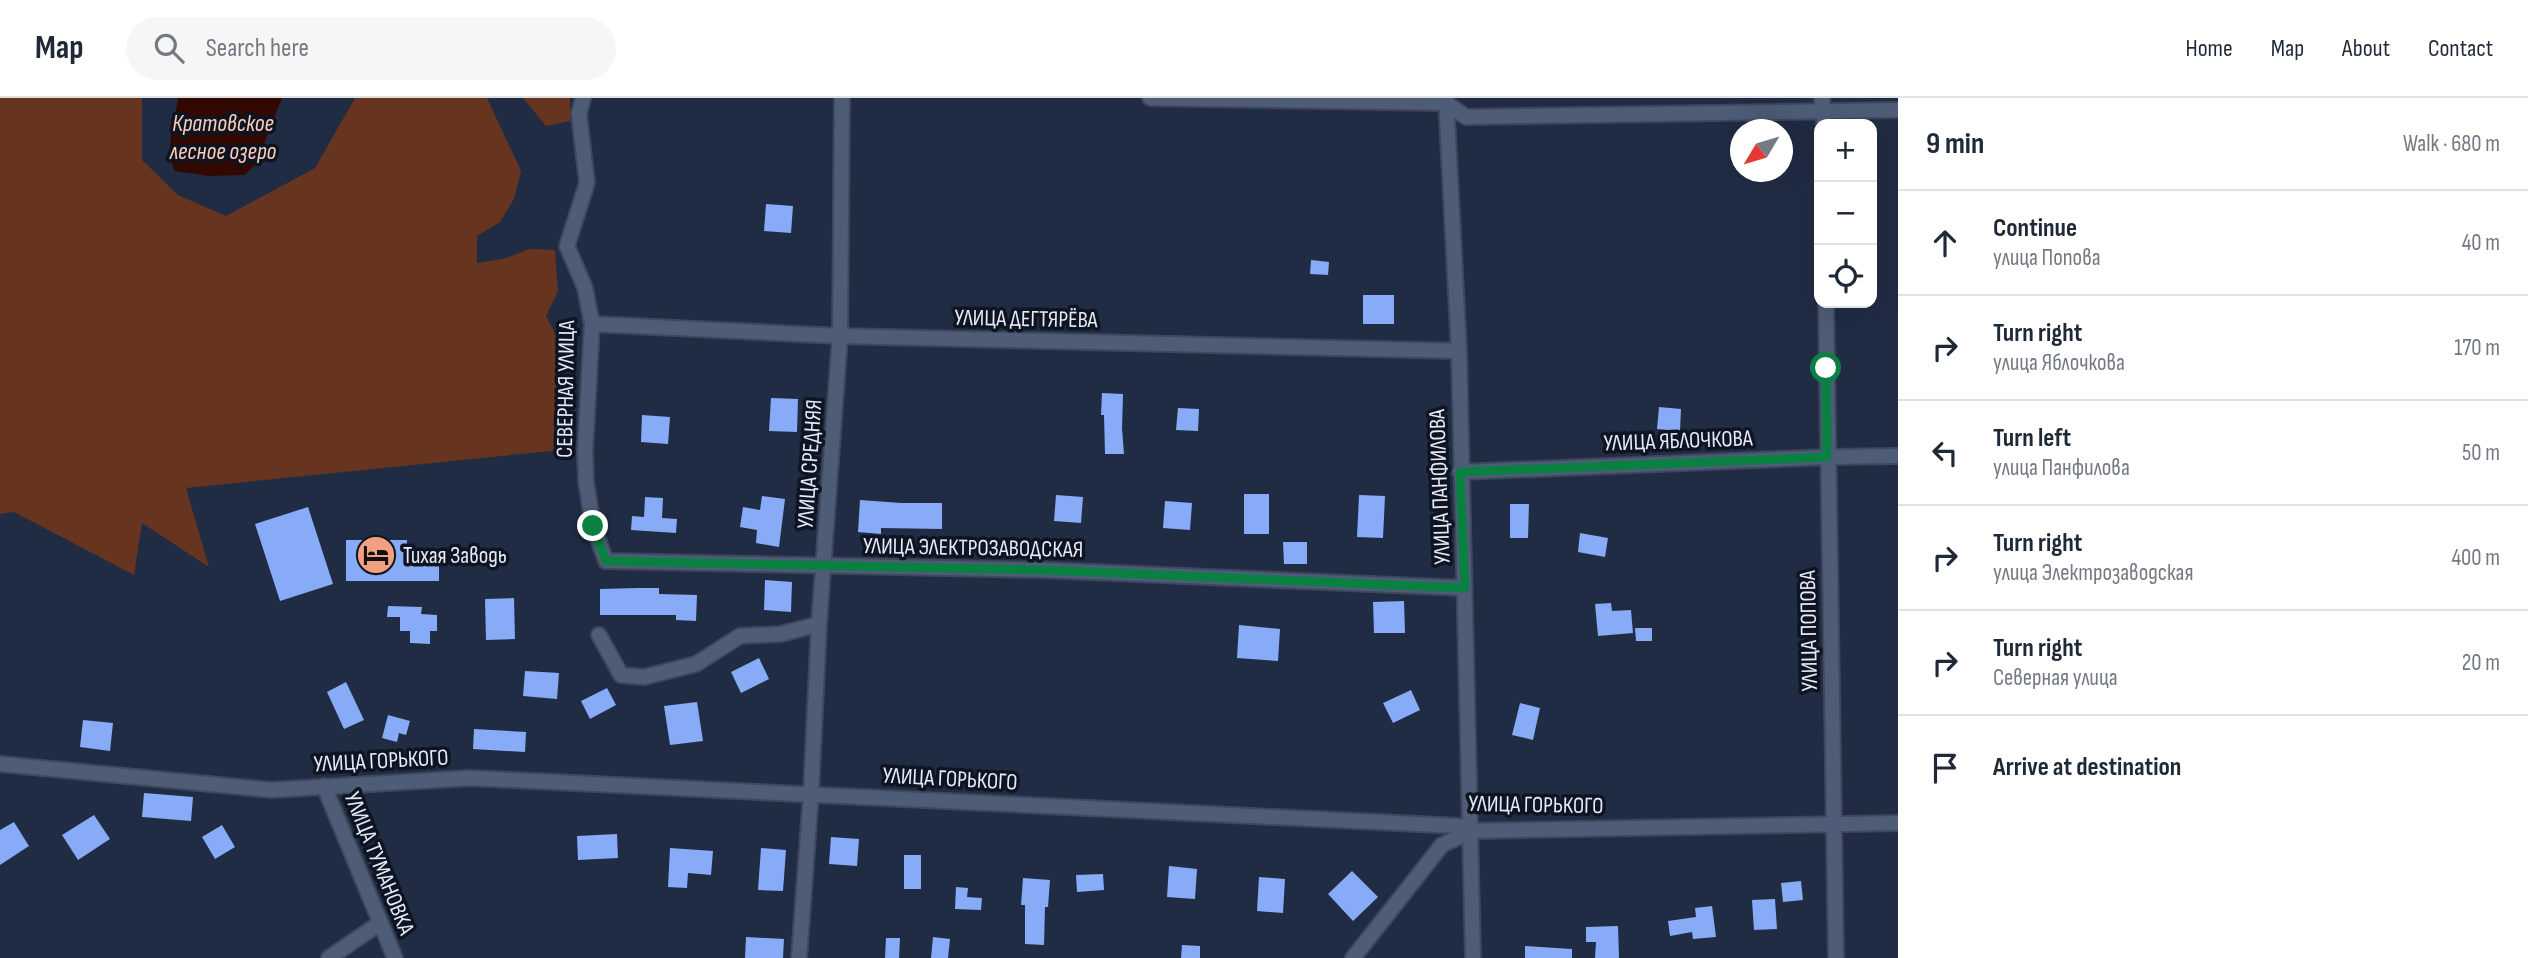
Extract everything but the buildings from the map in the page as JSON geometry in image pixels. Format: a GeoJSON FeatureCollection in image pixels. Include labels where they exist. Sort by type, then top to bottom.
{"type":"FeatureCollection","features":[{"type":"Feature","properties":{"kind":"street","name":"СЕВЕРНАЯ УЛИЦА"},"geometry":{"type":"LineString","coordinates":[[583,98],[579,114],[587,183],[567,246],[585,288],[592,324],[585,451],[586,481],[593,526],[606,561]]}},
{"type":"Feature","properties":{"kind":"street","name":"УЛИЦА СРЕДНЯЯ"},"geometry":{"type":"LineString","coordinates":[[799,958],[840,336],[842,98]]}},
{"type":"Feature","properties":{"kind":"street"},"geometry":{"type":"LineString","coordinates":[[1150,98],[1446,101],[1466,117],[1898,110]]}},
{"type":"Feature","properties":{"kind":"street","name":"УЛИЦА ПАНФИЛОВА"},"geometry":{"type":"LineString","coordinates":[[1446,101],[1459,351],[1473,958]]}},
{"type":"Feature","properties":{"kind":"street","name":"УЛИЦА ПОПОВА"},"geometry":{"type":"LineString","coordinates":[[1826,308],[1836,958]]}},
{"type":"Feature","properties":{"kind":"street","name":"УЛИЦА ДЕГТЯРЁВА"},"geometry":{"type":"LineString","coordinates":[[592,324],[840,336],[1459,351]]}},
{"type":"Feature","properties":{"kind":"street","name":"УЛИЦА ЯБЛОЧКОВА"},"geometry":{"type":"LineString","coordinates":[[1460,472],[1898,456]]}},
{"type":"Feature","properties":{"kind":"street","name":"УЛИЦА ЭЛЕКТРОЗАВОДСКАЯ"},"geometry":{"type":"LineString","coordinates":[[606,561],[1045,570],[1465,588]]}},
{"type":"Feature","properties":{"kind":"street"},"geometry":{"type":"LineString","coordinates":[[599,635],[621,675],[644,677],[696,664],[740,636],[781,634],[819,624]]}},
{"type":"Feature","properties":{"kind":"street","name":"УЛИЦА ГОРЬКОГО"},"geometry":{"type":"LineString","coordinates":[[0,764],[272,790],[470,778],[1460,826],[1471,831],[1898,823]]}},
{"type":"Feature","properties":{"kind":"street"},"geometry":{"type":"LineString","coordinates":[[0,775],[18,764]]}},
{"type":"Feature","properties":{"kind":"street","name":"УЛИЦА ТУМАНОВКА"},"geometry":{"type":"LineString","coordinates":[[324,786],[395,958]]}},
{"type":"Feature","properties":{"kind":"street"},"geometry":{"type":"LineString","coordinates":[[1353,958],[1442,845],[1471,831]]}},
{"type":"Feature","properties":{"kind":"street"},"geometry":{"type":"LineString","coordinates":[[329,958],[380,923]]}},
{"type":"Feature","properties":{"kind":"shaded area"},"geometry":{"type":"Polygon","coordinates":[[[0,98],[142,98],[142,160],[178,195],[226,216],[315,168],[355,98],[487,98],[521,171],[514,199],[500,222],[477,236],[477,263],[507,258],[529,249],[555,250],[558,291],[546,316],[558,339],[558,383],[567,409],[561,450],[186,488],[209,567],[142,523],[134,575],[14,512],[0,514],[0,98]]]}},
{"type":"Feature","properties":{"kind":"shaded area"},"geometry":{"type":"Polygon","coordinates":[[[523,98],[570,98],[570,121],[546,126],[523,98]]]}},
{"type":"Feature","properties":{"kind":"water","name":"Кратовское лесное озеро"},"geometry":{"type":"Polygon","coordinates":[[[178,98],[282,98],[257,162],[245,175],[208,176],[175,171],[170,144],[178,98]]]}},
{"type":"Feature","properties":{"kind":"place","name":"Тихая Заводь"},"geometry":{"type":"Point","coordinates":[376,555]}},
{"type":"Feature","properties":{"kind":"route"},"geometry":{"type":"LineString","coordinates":[[593,526],[606,561],[1045,570],[1465,588],[1460,472],[1827,457],[1826,368]]}}]}
